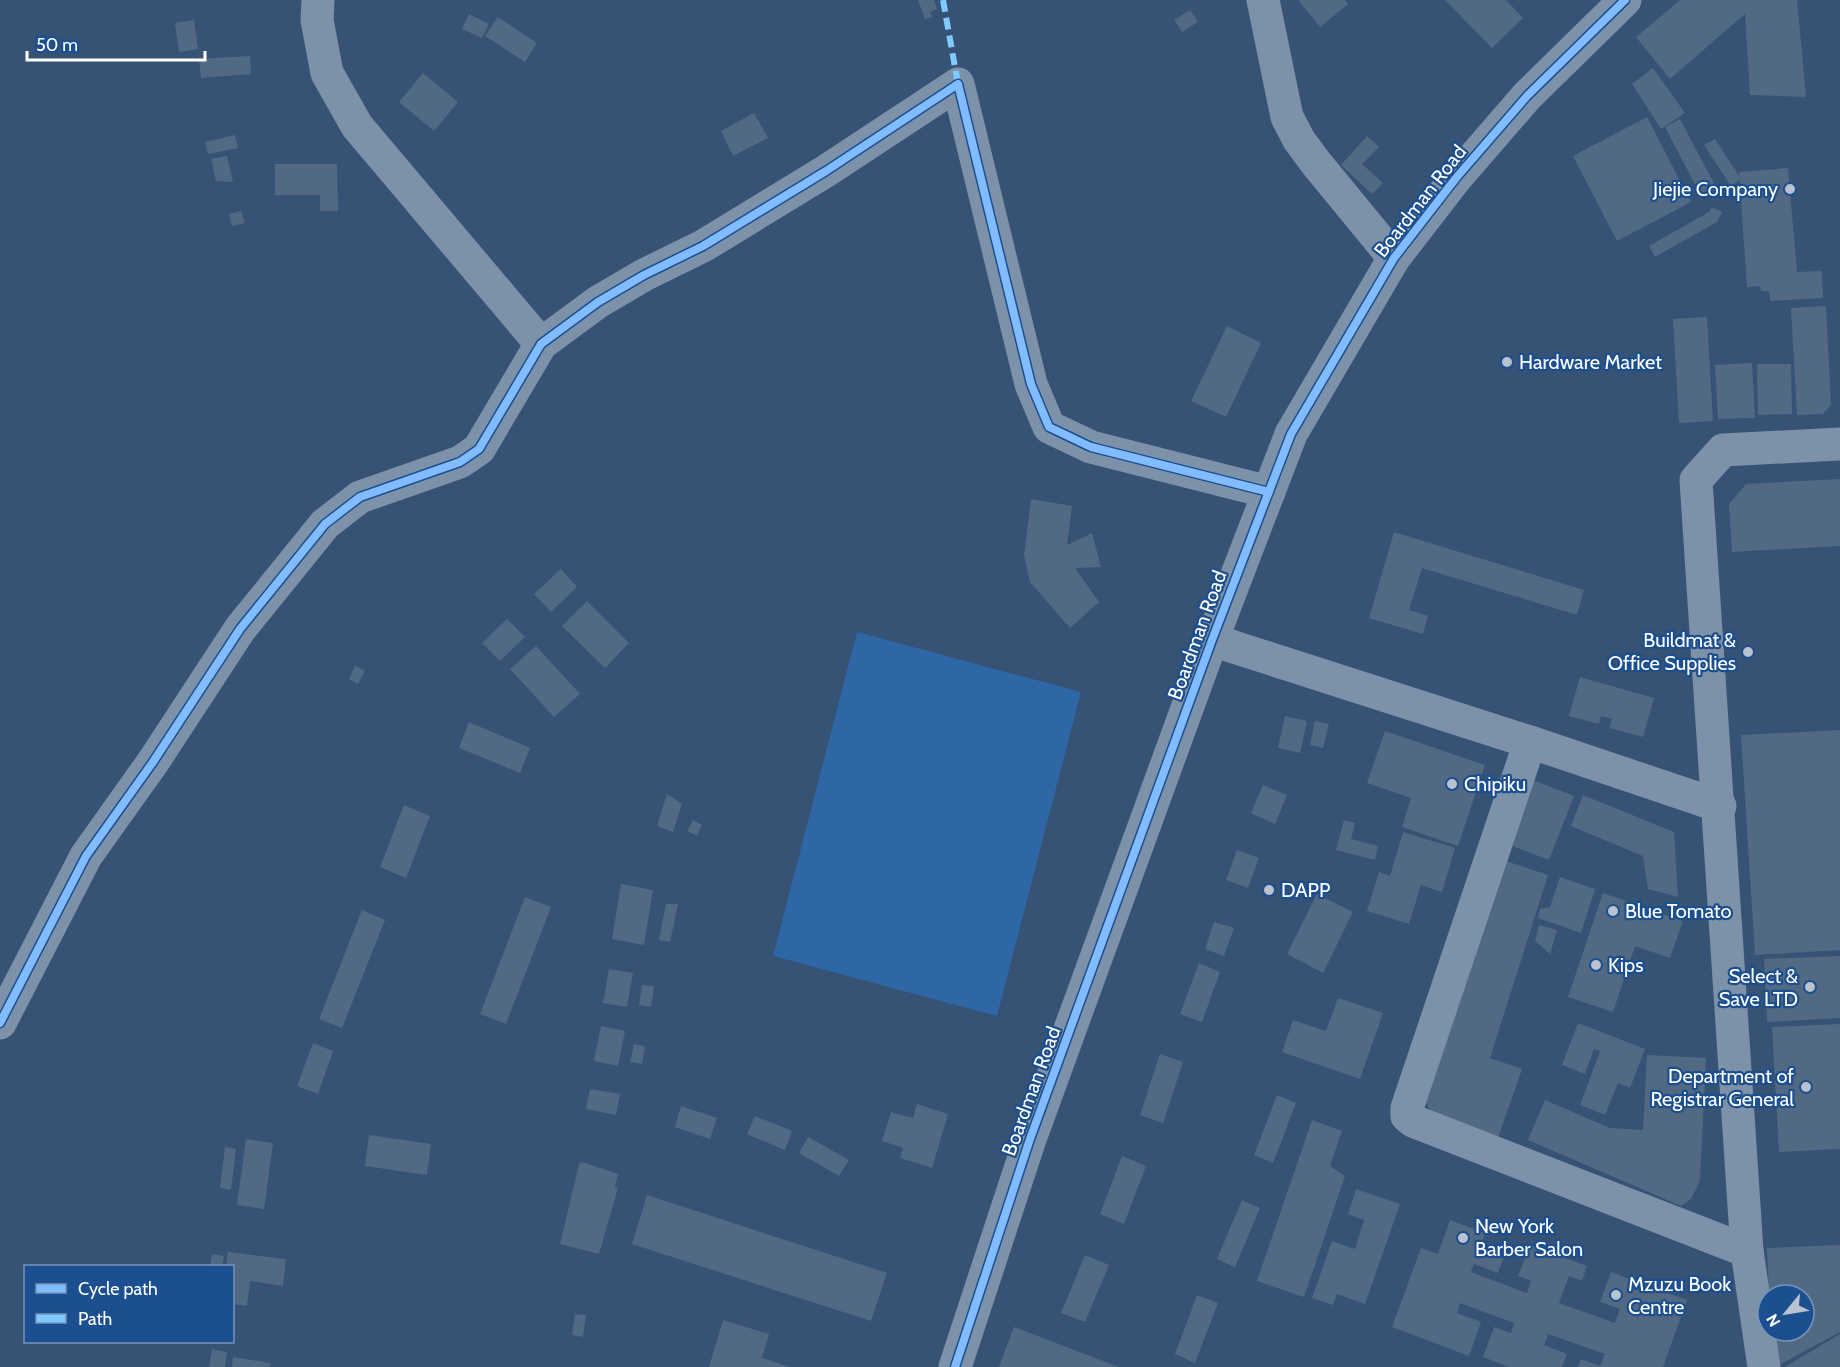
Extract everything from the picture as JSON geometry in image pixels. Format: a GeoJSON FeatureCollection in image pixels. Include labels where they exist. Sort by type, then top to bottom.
{"type":"FeatureCollection","features":[{"type":"Feature","properties":{"kind":"street"},"geometry":{"type":"LineString","coordinates":[[318,0],[317,20],[327,73],[357,126],[541,344]]}},
{"type":"Feature","properties":{"kind":"street"},"geometry":{"type":"LineString","coordinates":[[1263,0],[1287,117],[1316,164],[1394,258]]}},
{"type":"Feature","properties":{"kind":"street","name":"Boardman Road"},"geometry":{"type":"LineString","coordinates":[[955,1367],[1030,1139],[1212,640],[1291,434],[1394,258],[1456,178],[1527,96],[1625,0]]}},
{"type":"Feature","properties":{"kind":"street"},"geometry":{"type":"LineString","coordinates":[[0,1023],[86,856],[153,762],[240,629],[325,524],[360,497],[460,462],[479,449],[541,344],[598,302],[644,275],[703,246],[826,171],[958,84],[1031,384],[1049,427],[1091,447],[1269,492]]}},
{"type":"Feature","properties":{"kind":"street"},"geometry":{"type":"LineString","coordinates":[[1764,1367],[1747,1251],[1720,806],[1696,480],[1723,450],[1840,444]]}},
{"type":"Feature","properties":{"kind":"street"},"geometry":{"type":"LineString","coordinates":[[1212,640],[1530,742],[1720,806]]}},
{"type":"Feature","properties":{"kind":"street"},"geometry":{"type":"LineString","coordinates":[[1530,742],[1407,1108],[1407,1116],[1413,1121],[1747,1251]]}},
{"type":"Feature","properties":{"kind":"shaded area"},"geometry":{"type":"Polygon","coordinates":[[[857,632],[1081,692],[997,1016],[773,956],[857,632]]]}},
{"type":"Feature","properties":{"kind":"building"},"geometry":{"type":"Polygon","coordinates":[[[918,0],[934,0],[937,9],[930,12],[932,17],[925,19],[918,0]]]}},
{"type":"Feature","properties":{"kind":"building"},"geometry":{"type":"Polygon","coordinates":[[[1298,0],[1345,0],[1348,4],[1320,27],[1298,0]]]}},
{"type":"Feature","properties":{"kind":"building"},"geometry":{"type":"Polygon","coordinates":[[[1445,0],[1506,0],[1523,18],[1492,48],[1445,0]]]}},
{"type":"Feature","properties":{"kind":"building"},"geometry":{"type":"Polygon","coordinates":[[[1680,0],[1797,0],[1806,97],[1750,95],[1745,14],[1670,79],[1636,37],[1680,0]]]}},
{"type":"Feature","properties":{"kind":"building"},"geometry":{"type":"Polygon","coordinates":[[[1190,10],[1198,22],[1182,32],[1174,20],[1190,10]]]}},
{"type":"Feature","properties":{"kind":"building"},"geometry":{"type":"Polygon","coordinates":[[[469,14],[489,24],[482,38],[462,29],[469,14]]]}},
{"type":"Feature","properties":{"kind":"building"},"geometry":{"type":"Polygon","coordinates":[[[498,17],[537,43],[525,62],[485,36],[498,17]]]}},
{"type":"Feature","properties":{"kind":"building"},"geometry":{"type":"Polygon","coordinates":[[[194,20],[198,49],[179,52],[175,23],[194,20]]]}},
{"type":"Feature","properties":{"kind":"building"},"geometry":{"type":"Polygon","coordinates":[[[250,56],[251,74],[201,78],[199,59],[250,56]]]}},
{"type":"Feature","properties":{"kind":"building"},"geometry":{"type":"Polygon","coordinates":[[[1653,68],[1685,113],[1661,129],[1632,84],[1653,68]]]}},
{"type":"Feature","properties":{"kind":"building"},"geometry":{"type":"Polygon","coordinates":[[[423,73],[458,102],[434,131],[399,102],[423,73]]]}},
{"type":"Feature","properties":{"kind":"building"},"geometry":{"type":"Polygon","coordinates":[[[754,113],[768,138],[733,156],[721,131],[754,113]]]}},
{"type":"Feature","properties":{"kind":"building"},"geometry":{"type":"Polygon","coordinates":[[[1647,117],[1691,202],[1617,241],[1573,156],[1647,117]]]}},
{"type":"Feature","properties":{"kind":"building"},"geometry":{"type":"Polygon","coordinates":[[[1680,119],[1717,189],[1702,198],[1665,127],[1680,119]]]}},
{"type":"Feature","properties":{"kind":"building"},"geometry":{"type":"Polygon","coordinates":[[[235,135],[238,148],[208,154],[205,142],[235,135]]]}},
{"type":"Feature","properties":{"kind":"building"},"geometry":{"type":"Polygon","coordinates":[[[1367,136],[1379,147],[1362,164],[1383,183],[1372,194],[1341,165],[1367,136]]]}},
{"type":"Feature","properties":{"kind":"building"},"geometry":{"type":"Polygon","coordinates":[[[1715,139],[1741,179],[1731,186],[1704,145],[1715,139]]]}},
{"type":"Feature","properties":{"kind":"building"},"geometry":{"type":"Polygon","coordinates":[[[227,156],[233,182],[216,181],[211,159],[227,156]]]}},
{"type":"Feature","properties":{"kind":"building"},"geometry":{"type":"Polygon","coordinates":[[[275,164],[337,164],[338,211],[320,211],[320,195],[275,195],[275,164]]]}},
{"type":"Feature","properties":{"kind":"building"},"geometry":{"type":"Polygon","coordinates":[[[1788,168],[1797,272],[1822,271],[1823,298],[1770,301],[1769,291],[1761,291],[1760,286],[1747,287],[1739,172],[1788,168]]]}},
{"type":"Feature","properties":{"kind":"building"},"geometry":{"type":"Polygon","coordinates":[[[1712,207],[1722,212],[1717,222],[1655,257],[1649,246],[1709,212],[1712,207]]]}},
{"type":"Feature","properties":{"kind":"building"},"geometry":{"type":"Polygon","coordinates":[[[241,211],[245,223],[232,226],[229,214],[241,211]]]}},
{"type":"Feature","properties":{"kind":"building"},"geometry":{"type":"Polygon","coordinates":[[[1826,306],[1831,405],[1823,414],[1797,415],[1791,308],[1826,306]]]}},
{"type":"Feature","properties":{"kind":"building"},"geometry":{"type":"Polygon","coordinates":[[[1707,317],[1713,421],[1679,423],[1673,319],[1707,317]]]}},
{"type":"Feature","properties":{"kind":"building"},"geometry":{"type":"Polygon","coordinates":[[[1227,326],[1261,343],[1226,417],[1191,401],[1227,326]]]}},
{"type":"Feature","properties":{"kind":"building"},"geometry":{"type":"Polygon","coordinates":[[[1752,363],[1755,418],[1718,419],[1715,365],[1752,363]]]}},
{"type":"Feature","properties":{"kind":"building"},"geometry":{"type":"Polygon","coordinates":[[[1757,364],[1791,364],[1792,414],[1758,415],[1757,364]]]}},
{"type":"Feature","properties":{"kind":"building"},"geometry":{"type":"Polygon","coordinates":[[[1840,479],[1840,546],[1732,552],[1729,504],[1746,484],[1840,479]]]}},
{"type":"Feature","properties":{"kind":"building"},"geometry":{"type":"Polygon","coordinates":[[[1031,499],[1072,506],[1067,545],[1092,533],[1101,567],[1075,568],[1099,602],[1070,628],[1030,582],[1024,555],[1031,499]]]}},
{"type":"Feature","properties":{"kind":"building"},"geometry":{"type":"Polygon","coordinates":[[[1394,532],[1584,590],[1577,615],[1422,568],[1409,610],[1428,616],[1423,634],[1369,618],[1394,532]]]}},
{"type":"Feature","properties":{"kind":"building"},"geometry":{"type":"Polygon","coordinates":[[[561,569],[577,587],[551,612],[534,594],[561,569]]]}},
{"type":"Feature","properties":{"kind":"building"},"geometry":{"type":"Polygon","coordinates":[[[587,601],[629,643],[605,668],[562,626],[587,601]]]}},
{"type":"Feature","properties":{"kind":"building"},"geometry":{"type":"Polygon","coordinates":[[[507,619],[525,637],[500,661],[482,643],[507,619]]]}},
{"type":"Feature","properties":{"kind":"building"},"geometry":{"type":"Polygon","coordinates":[[[536,646],[580,694],[554,717],[510,669],[536,646]]]}},
{"type":"Feature","properties":{"kind":"building"},"geometry":{"type":"Polygon","coordinates":[[[355,666],[365,671],[358,684],[349,679],[355,666]]]}},
{"type":"Feature","properties":{"kind":"building"},"geometry":{"type":"Polygon","coordinates":[[[1580,677],[1654,698],[1643,737],[1609,728],[1612,719],[1601,716],[1599,724],[1569,716],[1580,677]]]}},
{"type":"Feature","properties":{"kind":"building"},"geometry":{"type":"Polygon","coordinates":[[[1285,716],[1307,721],[1300,753],[1278,748],[1285,716]]]}},
{"type":"Feature","properties":{"kind":"building"},"geometry":{"type":"Polygon","coordinates":[[[1315,721],[1329,724],[1323,748],[1310,745],[1315,721]]]}},
{"type":"Feature","properties":{"kind":"building"},"geometry":{"type":"Polygon","coordinates":[[[469,722],[530,748],[520,773],[459,748],[469,722]]]}},
{"type":"Feature","properties":{"kind":"building"},"geometry":{"type":"Polygon","coordinates":[[[1840,730],[1840,950],[1755,955],[1741,735],[1840,730]]]}},
{"type":"Feature","properties":{"kind":"building"},"geometry":{"type":"Polygon","coordinates":[[[1385,731],[1485,765],[1458,846],[1402,827],[1411,798],[1367,783],[1385,731]]]}},
{"type":"Feature","properties":{"kind":"building"},"geometry":{"type":"Polygon","coordinates":[[[1528,778],[1574,796],[1549,860],[1502,842],[1528,778]]]}},
{"type":"Feature","properties":{"kind":"building"},"geometry":{"type":"Polygon","coordinates":[[[1263,785],[1287,795],[1275,824],[1251,813],[1263,785]]]}},
{"type":"Feature","properties":{"kind":"building"},"geometry":{"type":"Polygon","coordinates":[[[667,794],[682,804],[673,832],[657,826],[667,794]]]}},
{"type":"Feature","properties":{"kind":"building"},"geometry":{"type":"Polygon","coordinates":[[[1583,795],[1674,832],[1678,897],[1648,889],[1643,856],[1571,826],[1583,795]]]}},
{"type":"Feature","properties":{"kind":"building"},"geometry":{"type":"Polygon","coordinates":[[[404,805],[430,816],[406,878],[380,867],[404,805]]]}},
{"type":"Feature","properties":{"kind":"building"},"geometry":{"type":"Polygon","coordinates":[[[693,820],[702,825],[697,836],[687,831],[693,820]]]}},
{"type":"Feature","properties":{"kind":"building"},"geometry":{"type":"Polygon","coordinates":[[[1344,820],[1355,823],[1351,839],[1378,846],[1375,860],[1336,850],[1344,820]]]}},
{"type":"Feature","properties":{"kind":"building"},"geometry":{"type":"Polygon","coordinates":[[[1403,832],[1455,848],[1442,892],[1421,885],[1409,924],[1367,911],[1379,872],[1390,876],[1403,832]]]}},
{"type":"Feature","properties":{"kind":"building"},"geometry":{"type":"Polygon","coordinates":[[[1237,850],[1259,858],[1248,888],[1226,880],[1237,850]]]}},
{"type":"Feature","properties":{"kind":"building"},"geometry":{"type":"Polygon","coordinates":[[[1500,859],[1548,875],[1490,1058],[1522,1069],[1498,1138],[1433,1115],[1424,1099],[1500,859]]]}},
{"type":"Feature","properties":{"kind":"building"},"geometry":{"type":"Polygon","coordinates":[[[1560,877],[1595,889],[1581,933],[1538,918],[1540,909],[1550,907],[1560,877]]]}},
{"type":"Feature","properties":{"kind":"building"},"geometry":{"type":"Polygon","coordinates":[[[621,884],[653,890],[644,945],[612,939],[621,884]]]}},
{"type":"Feature","properties":{"kind":"building"},"geometry":{"type":"Polygon","coordinates":[[[1603,893],[1683,921],[1670,958],[1635,946],[1613,1012],[1568,997],[1603,893]]]}},
{"type":"Feature","properties":{"kind":"building"},"geometry":{"type":"Polygon","coordinates":[[[1317,894],[1353,912],[1323,973],[1287,954],[1317,894]]]}},
{"type":"Feature","properties":{"kind":"building"},"geometry":{"type":"Polygon","coordinates":[[[525,897],[551,907],[506,1024],[480,1014],[525,897]]]}},
{"type":"Feature","properties":{"kind":"building"},"geometry":{"type":"Polygon","coordinates":[[[666,904],[678,904],[670,942],[659,940],[666,904]]]}},
{"type":"Feature","properties":{"kind":"building"},"geometry":{"type":"Polygon","coordinates":[[[362,910],[385,920],[342,1028],[319,1019],[362,910]]]}},
{"type":"Feature","properties":{"kind":"building"},"geometry":{"type":"Polygon","coordinates":[[[1214,922],[1234,928],[1224,956],[1205,949],[1214,922]]]}},
{"type":"Feature","properties":{"kind":"building"},"geometry":{"type":"Polygon","coordinates":[[[1539,925],[1557,930],[1550,954],[1535,941],[1539,925]]]}},
{"type":"Feature","properties":{"kind":"building"},"geometry":{"type":"Polygon","coordinates":[[[1840,956],[1840,1018],[1767,1022],[1764,959],[1840,956]]]}},
{"type":"Feature","properties":{"kind":"building"},"geometry":{"type":"Polygon","coordinates":[[[1199,963],[1220,972],[1202,1022],[1180,1014],[1199,963]]]}},
{"type":"Feature","properties":{"kind":"building"},"geometry":{"type":"Polygon","coordinates":[[[609,969],[633,973],[627,1007],[603,1003],[609,969]]]}},
{"type":"Feature","properties":{"kind":"building"},"geometry":{"type":"Polygon","coordinates":[[[642,985],[654,986],[651,1007],[639,1005],[642,985]]]}},
{"type":"Feature","properties":{"kind":"building"},"geometry":{"type":"Polygon","coordinates":[[[1338,998],[1383,1013],[1360,1079],[1282,1052],[1293,1020],[1326,1031],[1338,998]]]}},
{"type":"Feature","properties":{"kind":"building"},"geometry":{"type":"Polygon","coordinates":[[[1578,1023],[1645,1049],[1630,1088],[1618,1083],[1605,1115],[1580,1105],[1600,1051],[1594,1049],[1585,1074],[1562,1065],[1578,1023]]]}},
{"type":"Feature","properties":{"kind":"building"},"geometry":{"type":"Polygon","coordinates":[[[1840,1024],[1840,1149],[1779,1152],[1772,1027],[1840,1024]]]}},
{"type":"Feature","properties":{"kind":"building"},"geometry":{"type":"Polygon","coordinates":[[[601,1026],[625,1031],[618,1066],[594,1061],[601,1026]]]}},
{"type":"Feature","properties":{"kind":"building"},"geometry":{"type":"Polygon","coordinates":[[[313,1043],[333,1051],[318,1094],[297,1086],[313,1043]]]}},
{"type":"Feature","properties":{"kind":"building"},"geometry":{"type":"Polygon","coordinates":[[[634,1044],[645,1046],[642,1064],[630,1062],[634,1044]]]}},
{"type":"Feature","properties":{"kind":"building"},"geometry":{"type":"Polygon","coordinates":[[[1160,1054],[1183,1062],[1163,1123],[1140,1115],[1160,1054]]]}},
{"type":"Feature","properties":{"kind":"building"},"geometry":{"type":"Polygon","coordinates":[[[1647,1055],[1706,1058],[1700,1181],[1691,1199],[1681,1206],[1528,1140],[1545,1100],[1610,1128],[1643,1130],[1647,1055]]]}},
{"type":"Feature","properties":{"kind":"building"},"geometry":{"type":"Polygon","coordinates":[[[590,1089],[620,1094],[616,1115],[586,1109],[590,1089]]]}},
{"type":"Feature","properties":{"kind":"building"},"geometry":{"type":"Polygon","coordinates":[[[1277,1095],[1296,1103],[1273,1163],[1254,1155],[1277,1095]]]}},
{"type":"Feature","properties":{"kind":"building"},"geometry":{"type":"Polygon","coordinates":[[[917,1104],[948,1114],[932,1168],[900,1158],[903,1148],[882,1141],[891,1112],[913,1118],[917,1104]]]}},
{"type":"Feature","properties":{"kind":"building"},"geometry":{"type":"Polygon","coordinates":[[[681,1106],[717,1118],[710,1139],[675,1127],[681,1106]]]}},
{"type":"Feature","properties":{"kind":"building"},"geometry":{"type":"Polygon","coordinates":[[[755,1116],[792,1131],[785,1150],[747,1134],[755,1116]]]}},
{"type":"Feature","properties":{"kind":"building"},"geometry":{"type":"Polygon","coordinates":[[[1312,1120],[1342,1131],[1330,1166],[1345,1176],[1304,1297],[1257,1281],[1312,1120]]]}},
{"type":"Feature","properties":{"kind":"building"},"geometry":{"type":"Polygon","coordinates":[[[369,1135],[431,1144],[427,1175],[365,1166],[369,1135]]]}},
{"type":"Feature","properties":{"kind":"building"},"geometry":{"type":"Polygon","coordinates":[[[808,1137],[849,1160],[839,1176],[799,1153],[808,1137]]]}},
{"type":"Feature","properties":{"kind":"building"},"geometry":{"type":"Polygon","coordinates":[[[246,1139],[273,1143],[264,1209],[237,1205],[246,1139]]]}},
{"type":"Feature","properties":{"kind":"building"},"geometry":{"type":"Polygon","coordinates":[[[225,1147],[236,1149],[231,1190],[220,1188],[225,1147]]]}},
{"type":"Feature","properties":{"kind":"building"},"geometry":{"type":"Polygon","coordinates":[[[1122,1156],[1146,1166],[1124,1224],[1100,1214],[1122,1156]]]}},
{"type":"Feature","properties":{"kind":"building"},"geometry":{"type":"Polygon","coordinates":[[[582,1162],[618,1174],[615,1187],[618,1188],[599,1254],[560,1244],[579,1164],[582,1162]]]}},
{"type":"Feature","properties":{"kind":"building"},"geometry":{"type":"Polygon","coordinates":[[[1356,1189],[1400,1204],[1365,1304],[1337,1294],[1333,1305],[1312,1298],[1332,1241],[1355,1249],[1364,1220],[1348,1214],[1356,1189]]]}},
{"type":"Feature","properties":{"kind":"building"},"geometry":{"type":"Polygon","coordinates":[[[647,1195],[887,1273],[871,1321],[632,1244],[647,1195]]]}},
{"type":"Feature","properties":{"kind":"building"},"geometry":{"type":"Polygon","coordinates":[[[1242,1200],[1260,1208],[1235,1267],[1217,1259],[1242,1200]]]}},
{"type":"Feature","properties":{"kind":"building"},"geometry":{"type":"Polygon","coordinates":[[[1450,1220],[1485,1233],[1481,1245],[1505,1254],[1498,1273],[1474,1264],[1471,1272],[1527,1293],[1531,1281],[1518,1276],[1530,1245],[1587,1266],[1582,1281],[1569,1276],[1559,1303],[1615,1323],[1620,1309],[1600,1302],[1611,1272],[1687,1300],[1663,1367],[1578,1367],[1581,1359],[1600,1366],[1605,1354],[1548,1334],[1544,1345],[1567,1354],[1562,1367],[1509,1367],[1483,1357],[1494,1327],[1511,1333],[1514,1323],[1460,1303],[1457,1313],[1481,1322],[1469,1356],[1392,1327],[1421,1248],[1438,1254],[1450,1220]]]}},
{"type":"Feature","properties":{"kind":"building"},"geometry":{"type":"Polygon","coordinates":[[[1840,1245],[1840,1332],[1775,1367],[1772,1343],[1816,1343],[1816,1283],[1768,1283],[1767,1248],[1840,1245]]]}},
{"type":"Feature","properties":{"kind":"building"},"geometry":{"type":"Polygon","coordinates":[[[228,1252],[286,1259],[283,1286],[250,1281],[247,1306],[234,1304],[234,1265],[226,1265],[228,1252]]]}},
{"type":"Feature","properties":{"kind":"building"},"geometry":{"type":"Polygon","coordinates":[[[212,1254],[224,1256],[222,1265],[210,1265],[212,1254]]]}},
{"type":"Feature","properties":{"kind":"building"},"geometry":{"type":"Polygon","coordinates":[[[1085,1255],[1109,1265],[1085,1322],[1061,1313],[1085,1255]]]}},
{"type":"Feature","properties":{"kind":"building"},"geometry":{"type":"Polygon","coordinates":[[[1197,1295],[1218,1303],[1195,1363],[1175,1354],[1197,1295]]]}},
{"type":"Feature","properties":{"kind":"building"},"geometry":{"type":"Polygon","coordinates":[[[575,1314],[586,1315],[583,1337],[572,1335],[575,1314]]]}},
{"type":"Feature","properties":{"kind":"building"},"geometry":{"type":"Polygon","coordinates":[[[723,1320],[769,1334],[762,1358],[790,1367],[709,1367],[723,1320]]]}},
{"type":"Feature","properties":{"kind":"building"},"geometry":{"type":"Polygon","coordinates":[[[1014,1327],[1119,1367],[999,1367],[1014,1327]]]}},
{"type":"Feature","properties":{"kind":"building"},"geometry":{"type":"Polygon","coordinates":[[[1840,1334],[1840,1367],[1785,1367],[1840,1334]]]}},
{"type":"Feature","properties":{"kind":"building"},"geometry":{"type":"Polygon","coordinates":[[[212,1349],[227,1352],[225,1367],[209,1367],[212,1349]]]}},
{"type":"Feature","properties":{"kind":"building"},"geometry":{"type":"Polygon","coordinates":[[[233,1357],[271,1363],[270,1367],[232,1367],[233,1357]]]}},
{"type":"Feature","properties":{"kind":"marked path"},"geometry":{"type":"LineString","coordinates":[[943,0],[958,84]]}},
{"type":"Feature","properties":{"kind":"cycle path"},"geometry":{"type":"LineString","coordinates":[[955,1367],[1030,1139],[1212,640],[1291,434],[1394,258],[1456,178],[1527,96],[1625,0]]}},
{"type":"Feature","properties":{"kind":"cycle path"},"geometry":{"type":"LineString","coordinates":[[0,1023],[86,856],[153,762],[240,629],[325,524],[360,497],[460,462],[479,449],[541,344],[598,302],[644,275],[703,246],[826,171],[958,84],[1031,384],[1049,427],[1091,447],[1269,492]]}},
{"type":"Feature","properties":{"kind":"place","name":"Jiejie Company"},"geometry":{"type":"Point","coordinates":[1790,189]}},
{"type":"Feature","properties":{"kind":"place","name":"Hardware Market"},"geometry":{"type":"Point","coordinates":[1507,362]}},
{"type":"Feature","properties":{"kind":"place","name":"Buildmat & Office Supplies"},"geometry":{"type":"Point","coordinates":[1748,652]}},
{"type":"Feature","properties":{"kind":"place","name":"Chipiku"},"geometry":{"type":"Point","coordinates":[1452,784]}},
{"type":"Feature","properties":{"kind":"place","name":"DAPP"},"geometry":{"type":"Point","coordinates":[1269,890]}},
{"type":"Feature","properties":{"kind":"place","name":"Blue Tomato"},"geometry":{"type":"Point","coordinates":[1613,911]}},
{"type":"Feature","properties":{"kind":"place","name":"Kips"},"geometry":{"type":"Point","coordinates":[1596,965]}},
{"type":"Feature","properties":{"kind":"place","name":"Select & Save LTD"},"geometry":{"type":"Point","coordinates":[1810,987]}},
{"type":"Feature","properties":{"kind":"place","name":"Department of Registrar General"},"geometry":{"type":"Point","coordinates":[1806,1087]}},
{"type":"Feature","properties":{"kind":"place","name":"New York Barber Salon"},"geometry":{"type":"Point","coordinates":[1463,1238]}},
{"type":"Feature","properties":{"kind":"place","name":"Mzuzu Book Centre"},"geometry":{"type":"Point","coordinates":[1616,1295]}}]}
